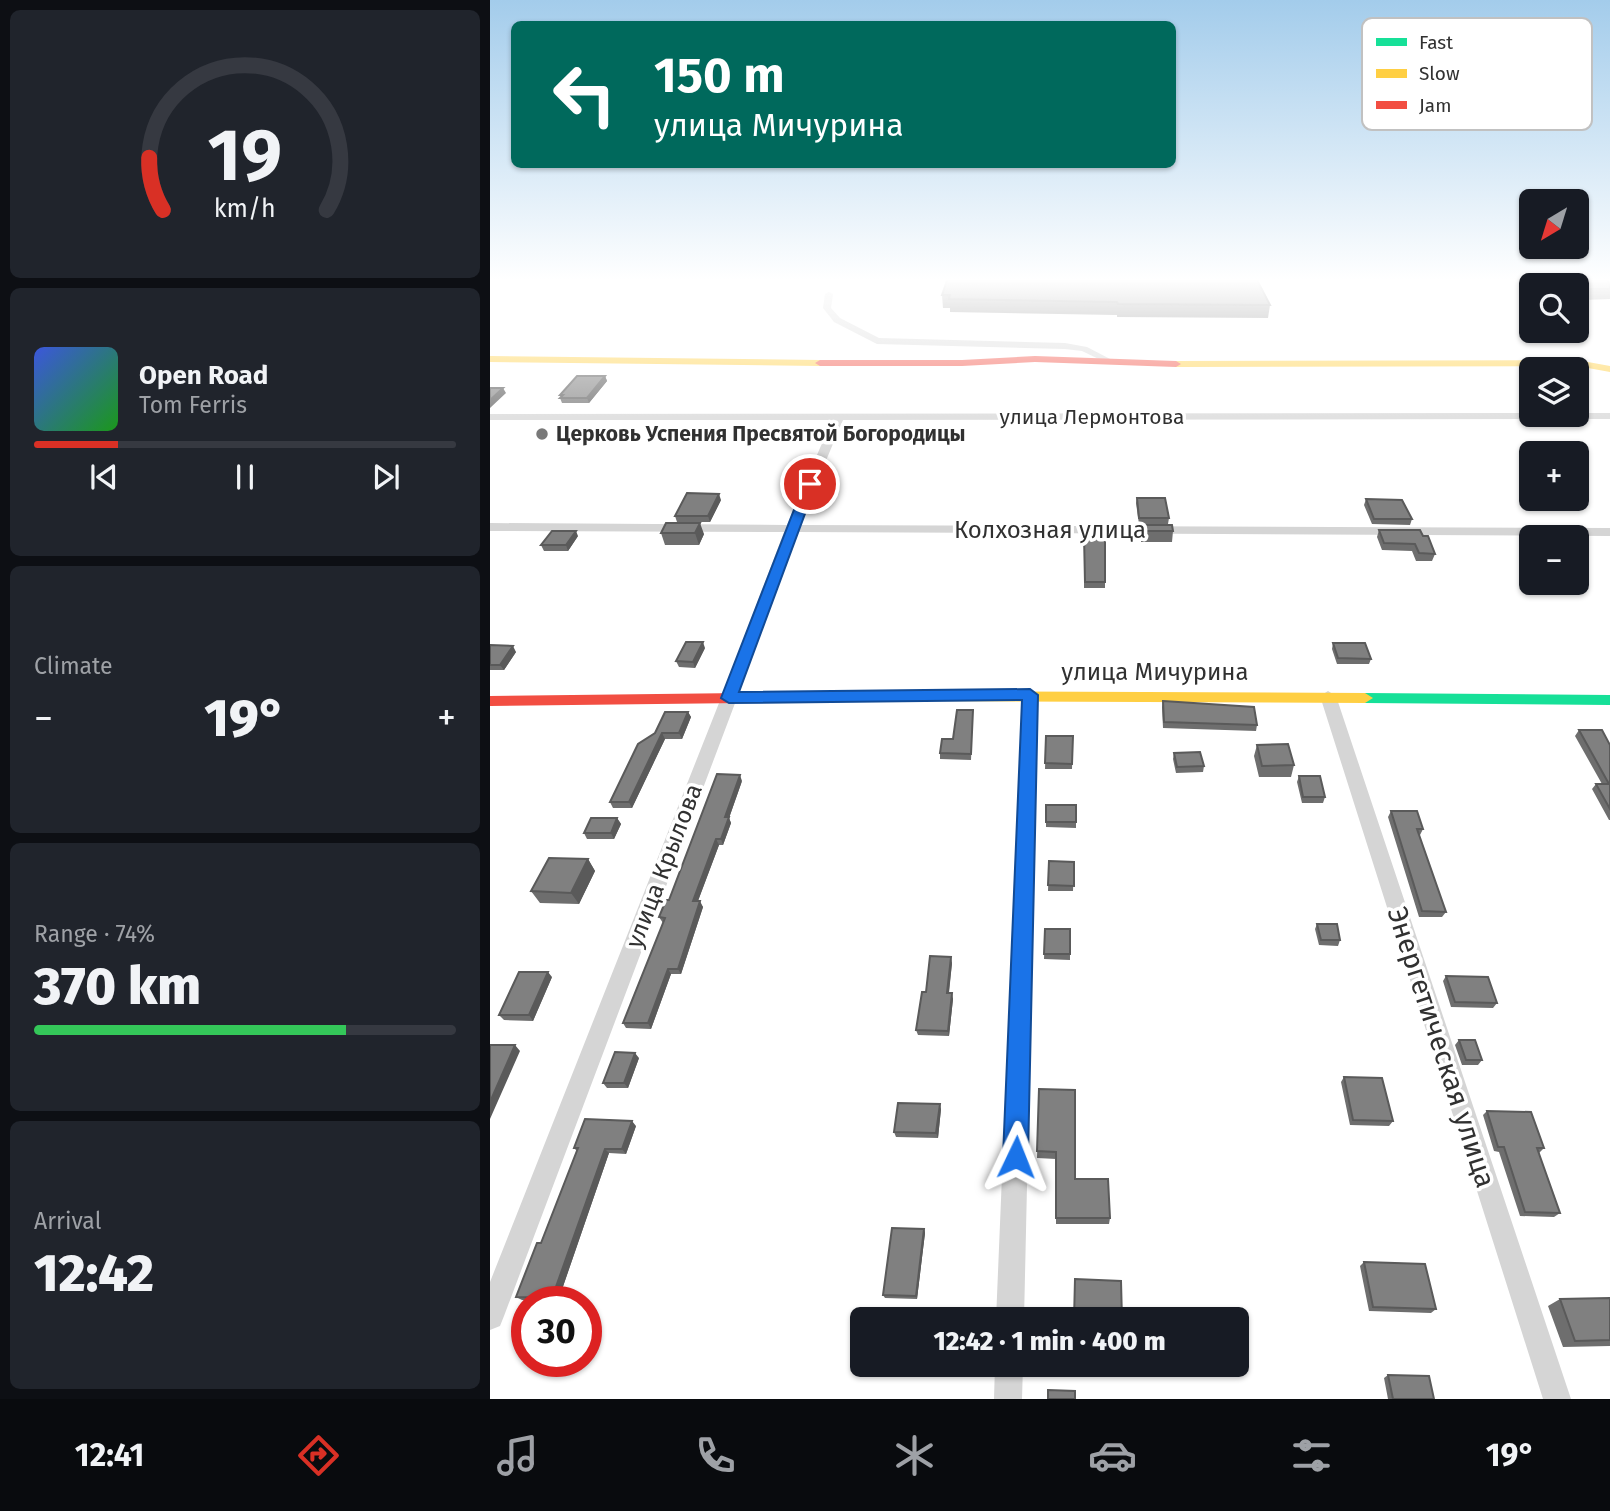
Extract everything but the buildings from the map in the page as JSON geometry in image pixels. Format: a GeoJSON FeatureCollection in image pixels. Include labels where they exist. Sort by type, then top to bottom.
{"type":"FeatureCollection","features":[{"type":"Feature","properties":{"kind":"street"},"geometry":{"type":"LineString","coordinates":[[963,343],[1065,346],[1084,349],[1107,360]]}},
{"type":"Feature","properties":{"kind":"street"},"geometry":{"type":"LineString","coordinates":[[490,359],[857,363],[962,363],[1035,359],[1208,365],[1577,363],[1610,369]]}},
{"type":"Feature","properties":{"kind":"street","name":"улица Лермонтова"},"geometry":{"type":"LineString","coordinates":[[490,417],[1610,416]]}},
{"type":"Feature","properties":{"kind":"street","name":"улица Крылова"},"geometry":{"type":"LineString","coordinates":[[490,1316],[729,698],[791,529],[839,417]]}},
{"type":"Feature","properties":{"kind":"street","name":"Колхозная улица"},"geometry":{"type":"LineString","coordinates":[[490,527],[1610,532]]}},
{"type":"Feature","properties":{"kind":"street"},"geometry":{"type":"LineString","coordinates":[[1010,1307],[1030,695]]}},
{"type":"Feature","properties":{"kind":"street","name":"улица Мичурина"},"geometry":{"type":"LineString","coordinates":[[490,701],[1030,695],[1610,700]]}},
{"type":"Feature","properties":{"kind":"street","name":"Энергетическая улица"},"geometry":{"type":"LineString","coordinates":[[1328,696],[1557,1399]]}},
{"type":"Feature","properties":{"kind":"street"},"geometry":{"type":"LineString","coordinates":[[1008,1399],[1009,1377]]}},
{"type":"Feature","properties":{"kind":"traffic: fast"},"geometry":{"type":"LineString","coordinates":[[1365,698],[1610,700]]}},
{"type":"Feature","properties":{"kind":"traffic: slow"},"geometry":{"type":"LineString","coordinates":[[490,359],[820,363]]}},
{"type":"Feature","properties":{"kind":"traffic: slow"},"geometry":{"type":"LineString","coordinates":[[1176,364],[1577,363],[1610,369]]}},
{"type":"Feature","properties":{"kind":"traffic: slow"},"geometry":{"type":"LineString","coordinates":[[927,696],[1365,698]]}},
{"type":"Feature","properties":{"kind":"traffic: jam"},"geometry":{"type":"LineString","coordinates":[[820,363],[962,363],[1035,359],[1176,364]]}},
{"type":"Feature","properties":{"kind":"traffic: jam"},"geometry":{"type":"LineString","coordinates":[[490,701],[927,696]]}},
{"type":"Feature","properties":{"kind":"place","name":"Церковь Успения Пресвятой Богородицы"},"geometry":{"type":"Point","coordinates":[542,434]}},
{"type":"Feature","properties":{"kind":"route"},"geometry":{"type":"LineString","coordinates":[[810,484],[729,698],[1030,695],[1016,1157]]}}]}
